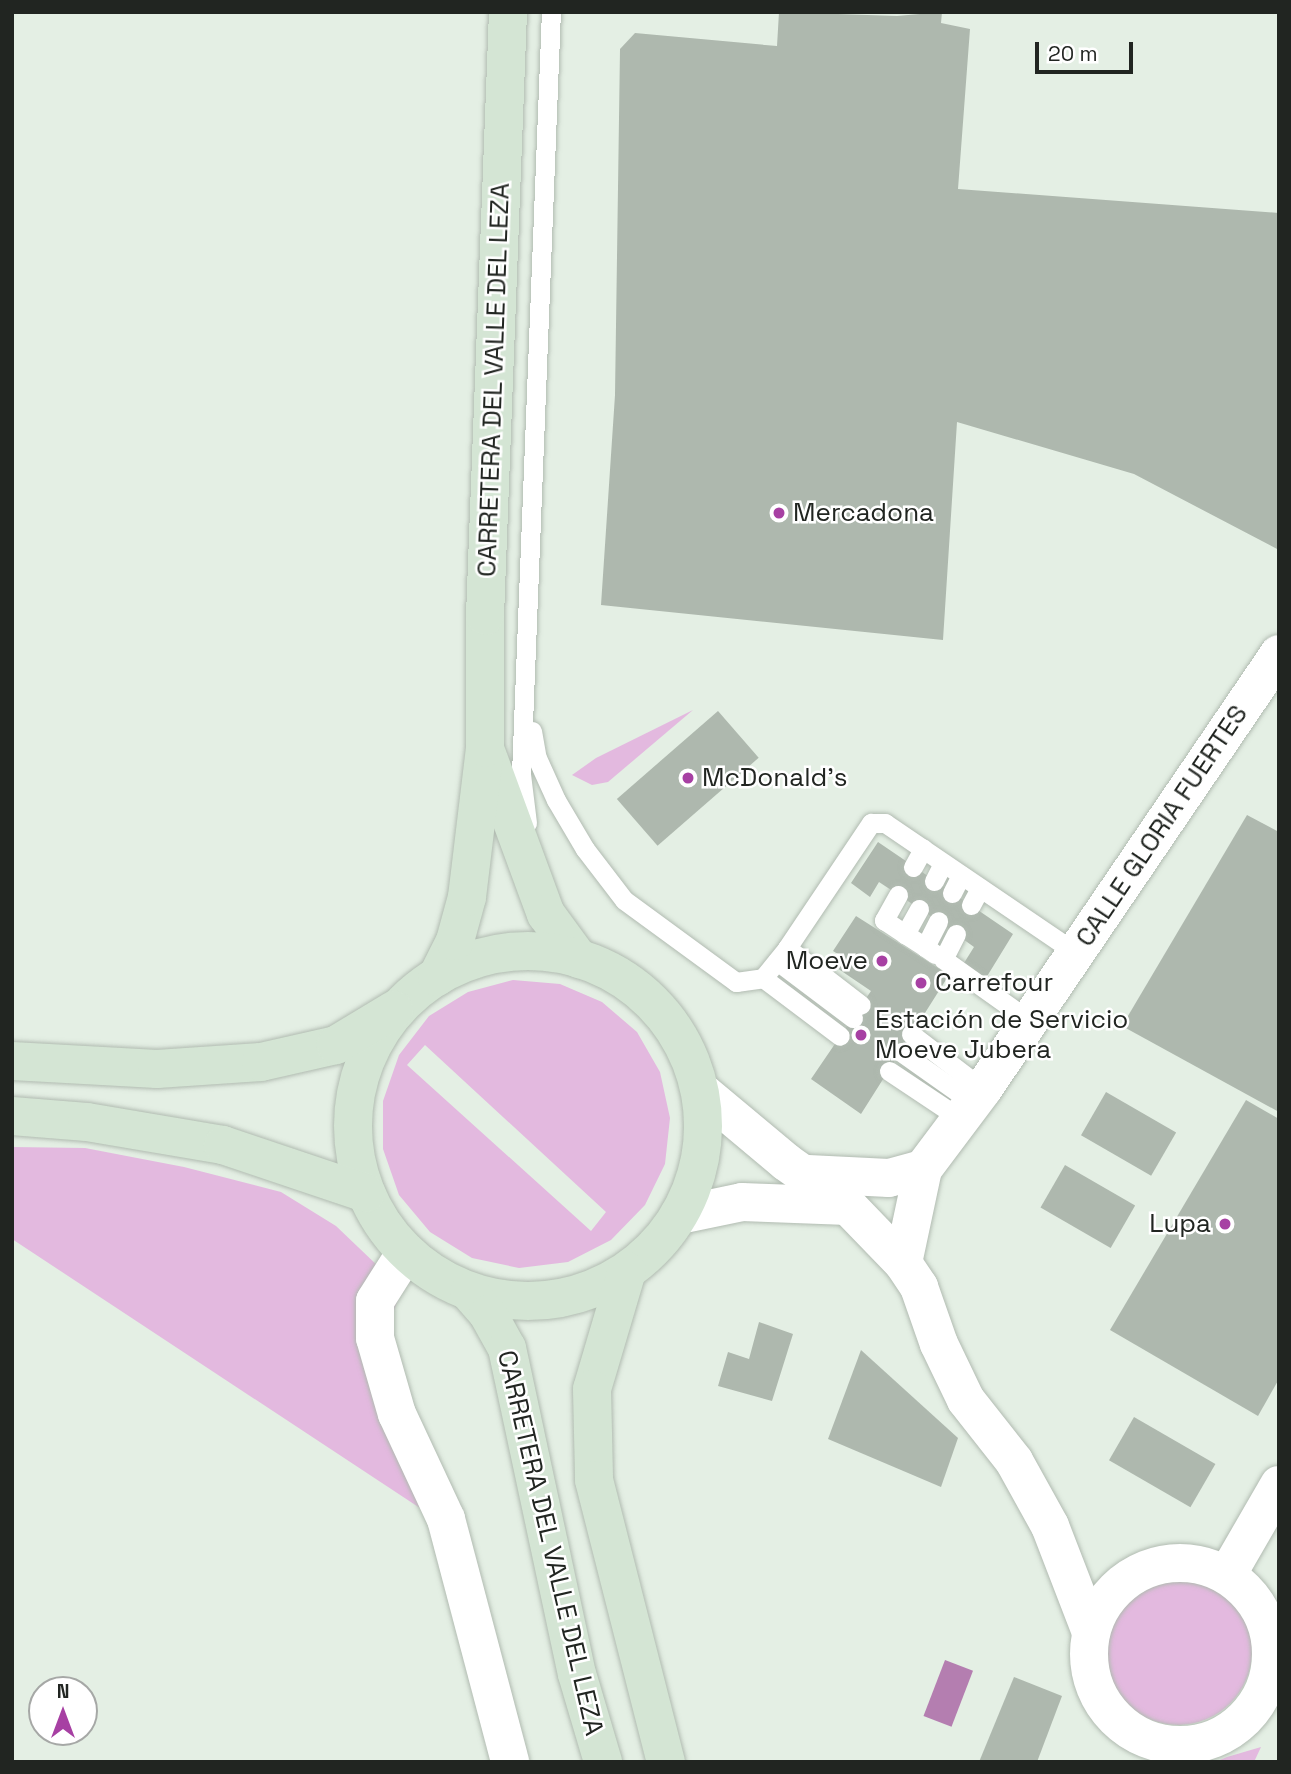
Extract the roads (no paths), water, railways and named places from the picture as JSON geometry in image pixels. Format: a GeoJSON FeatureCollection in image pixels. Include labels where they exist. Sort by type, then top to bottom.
{"type":"FeatureCollection","features":[{"type":"Feature","properties":{"kind":"main road","name":"CARRETERA DEL VALLE DEL LEZA"},"geometry":{"type":"LineString","coordinates":[[438,977],[455,941],[467,897],[485,748],[485,616],[508,12]]}},
{"type":"Feature","properties":{"kind":"main road","name":"CARRETERA DEL VALLE DEL LEZA"},"geometry":{"type":"LineString","coordinates":[[485,748],[546,914],[579,959]]}},
{"type":"Feature","properties":{"kind":"main road"},"geometry":{"type":"LineString","coordinates":[[12,1061],[157,1069],[261,1062],[336,1045],[401,1006],[438,977],[477,959],[520,952],[579,959],[626,981],[652,1002],[690,1058],[700,1090],[702,1154],[680,1215],[656,1246],[627,1271],[566,1297],[532,1301],[469,1292],[427,1270],[406,1252],[366,1193],[355,1155],[353,1114],[360,1075],[377,1038],[401,1006]]}},
{"type":"Feature","properties":{"kind":"main road"},"geometry":{"type":"LineString","coordinates":[[12,1116],[88,1122],[223,1144],[366,1193]]}},
{"type":"Feature","properties":{"kind":"main road"},"geometry":{"type":"LineString","coordinates":[[627,1271],[592,1390],[594,1480],[632,1643],[666,1762]]}},
{"type":"Feature","properties":{"kind":"main road","name":"CARRETERA DEL VALLE DEL LEZA"},"geometry":{"type":"LineString","coordinates":[[469,1292],[488,1314],[507,1348],[577,1674],[603,1762]]}},
{"type":"Feature","properties":{"kind":"street","name":"CALLE GLORIA FUERTES"},"geometry":{"type":"LineString","coordinates":[[923,1169],[1030,1021],[1279,654]]}},
{"type":"Feature","properties":{"kind":"street"},"geometry":{"type":"LineString","coordinates":[[700,1090],[786,1162],[808,1174],[848,1206],[904,1263],[919,1287],[939,1344],[966,1400],[1014,1461],[1070,1570],[1091,1632]]}},
{"type":"Feature","properties":{"kind":"street"},"geometry":{"type":"LineString","coordinates":[[808,1174],[889,1178],[923,1169],[904,1263]]}},
{"type":"Feature","properties":{"kind":"street"},"geometry":{"type":"LineString","coordinates":[[680,1215],[743,1202],[848,1206]]}},
{"type":"Feature","properties":{"kind":"street"},"geometry":{"type":"LineString","coordinates":[[406,1252],[375,1301],[374,1338],[397,1414],[446,1519],[510,1762]]}},
{"type":"Feature","properties":{"kind":"street"},"geometry":{"type":"LineString","coordinates":[[1227,1576],[1279,1485]]}},
{"type":"Feature","properties":{"kind":"street"},"geometry":{"type":"LineString","coordinates":[[1070,1570],[1134,1576],[1172,1563],[1200,1565],[1227,1576],[1249,1594],[1264,1619],[1270,1647],[1268,1709],[1225,1732],[1162,1754],[1108,1710],[1094,1686],[1088,1659],[1091,1632],[1102,1606],[1134,1576]]}},
{"type":"Feature","properties":{"kind":"lane"},"geometry":{"type":"LineString","coordinates":[[534,883],[521,774],[527,705],[551,12]]}},
{"type":"Feature","properties":{"kind":"lane"},"geometry":{"type":"LineString","coordinates":[[527,705],[537,758],[556,800],[585,849],[624,900],[736,982],[762,978],[781,955],[871,824],[885,824],[943,863],[957,884],[1076,953]]}},
{"type":"Feature","properties":{"kind":"lane"},"geometry":{"type":"LineString","coordinates":[[913,867],[923,849]]}},
{"type":"Feature","properties":{"kind":"lane"},"geometry":{"type":"LineString","coordinates":[[934,881],[943,863]]}},
{"type":"Feature","properties":{"kind":"lane"},"geometry":{"type":"LineString","coordinates":[[898,895],[884,920],[1030,1021]]}},
{"type":"Feature","properties":{"kind":"lane"},"geometry":{"type":"LineString","coordinates":[[905,934],[919,909]]}},
{"type":"Feature","properties":{"kind":"lane"},"geometry":{"type":"LineString","coordinates":[[925,947],[938,921]]}},
{"type":"Feature","properties":{"kind":"lane"},"geometry":{"type":"LineString","coordinates":[[943,959],[956,934]]}},
{"type":"Feature","properties":{"kind":"lane"},"geometry":{"type":"LineString","coordinates":[[781,955],[857,1012]]}},
{"type":"Feature","properties":{"kind":"lane"},"geometry":{"type":"LineString","coordinates":[[762,978],[840,1036]]}},
{"type":"Feature","properties":{"kind":"lane"},"geometry":{"type":"LineString","coordinates":[[911,1034],[972,1104]]}},
{"type":"Feature","properties":{"kind":"lane"},"geometry":{"type":"LineString","coordinates":[[901,1052],[972,1104]]}},
{"type":"Feature","properties":{"kind":"lane"},"geometry":{"type":"LineString","coordinates":[[889,1070],[972,1104]]}},
{"type":"Feature","properties":{"kind":"place","name":"Mercadona"},"geometry":{"type":"Point","coordinates":[779,513]}},
{"type":"Feature","properties":{"kind":"place","name":"McDonald's"},"geometry":{"type":"Point","coordinates":[688,778]}},
{"type":"Feature","properties":{"kind":"place","name":"Moeve"},"geometry":{"type":"Point","coordinates":[882,961]}},
{"type":"Feature","properties":{"kind":"place","name":"Carrefour"},"geometry":{"type":"Point","coordinates":[921,983]}},
{"type":"Feature","properties":{"kind":"place","name":"Estación de Servicio Moeve Jubera"},"geometry":{"type":"Point","coordinates":[861,1035]}},
{"type":"Feature","properties":{"kind":"place","name":"Lupa"},"geometry":{"type":"Point","coordinates":[1225,1224]}}]}
